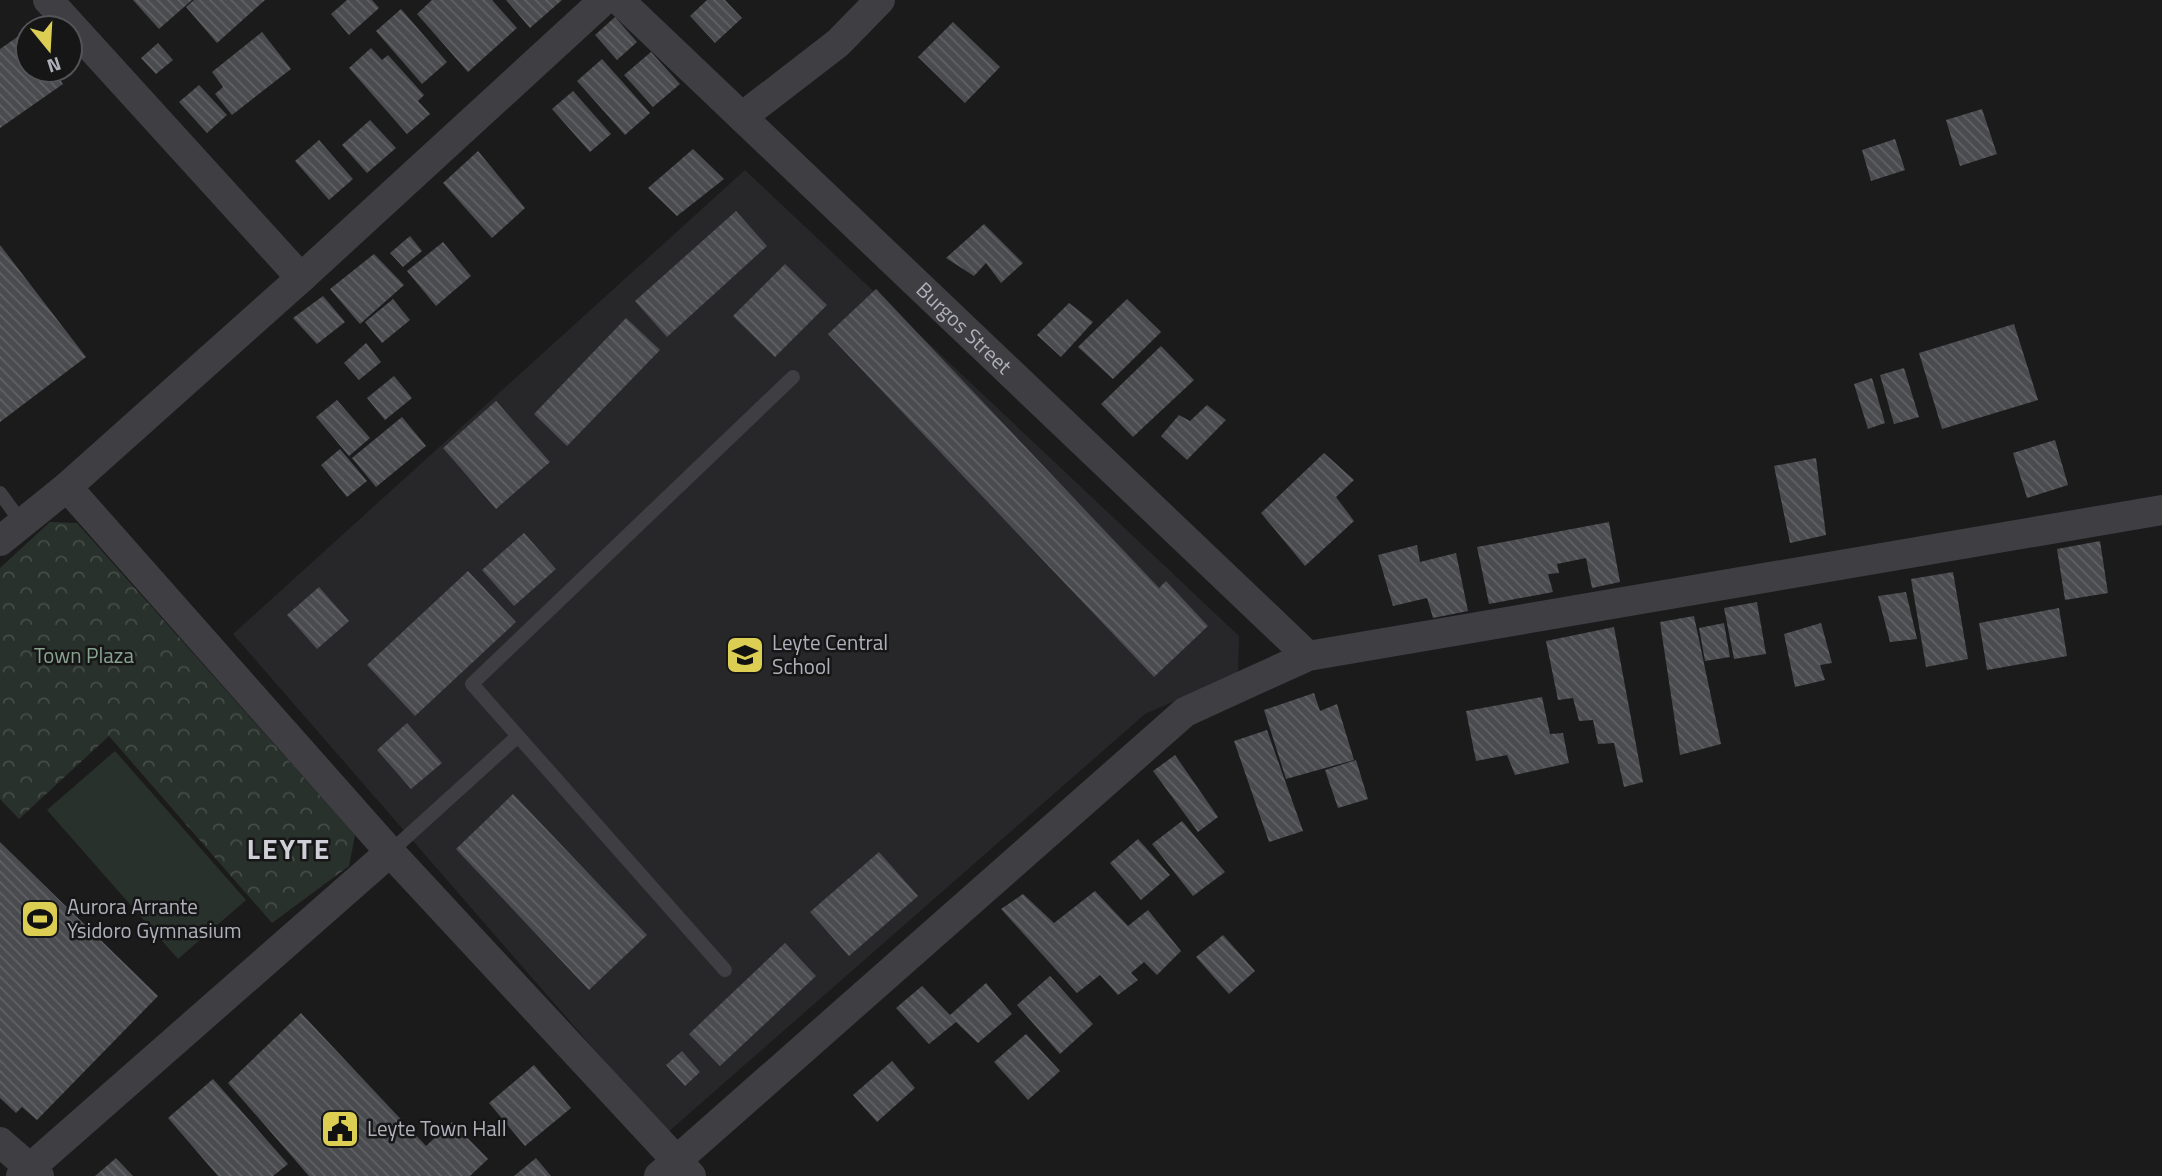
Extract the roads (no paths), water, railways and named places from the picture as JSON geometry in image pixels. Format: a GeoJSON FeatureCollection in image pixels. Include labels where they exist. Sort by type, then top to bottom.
{"type":"FeatureCollection","features":[{"type":"Feature","properties":{"kind":"street"},"geometry":{"type":"LineString","coordinates":[[48,0],[301,278]]}},
{"type":"Feature","properties":{"kind":"street"},"geometry":{"type":"LineString","coordinates":[[11,532],[67,488],[604,0]]}},
{"type":"Feature","properties":{"kind":"street","name":"Burgos Street"},"geometry":{"type":"LineString","coordinates":[[620,0],[1308,656]]}},
{"type":"Feature","properties":{"kind":"street"},"geometry":{"type":"LineString","coordinates":[[741,117],[838,43],[880,0]]}},
{"type":"Feature","properties":{"kind":"street"},"geometry":{"type":"LineString","coordinates":[[67,488],[675,1171],[1185,712],[1308,656],[2162,510]]}},
{"type":"Feature","properties":{"kind":"street"},"geometry":{"type":"LineString","coordinates":[[0,1142],[30,1173],[390,852]]}},
{"type":"Feature","properties":{"kind":"lane"},"geometry":{"type":"LineString","coordinates":[[725,970],[472,684],[793,377]]}},
{"type":"Feature","properties":{"kind":"lane"},"geometry":{"type":"LineString","coordinates":[[0,493],[11,532]]}},
{"type":"Feature","properties":{"kind":"lane"},"geometry":{"type":"LineString","coordinates":[[390,852],[518,736]]}},
{"type":"Feature","properties":{"kind":"place","name":"Leyte Central School"},"geometry":{"type":"Point","coordinates":[745,655]}},
{"type":"Feature","properties":{"kind":"place","name":"Aurora Arrante Ysidoro Gymnasium"},"geometry":{"type":"Point","coordinates":[40,919]}},
{"type":"Feature","properties":{"kind":"place","name":"Leyte Town Hall"},"geometry":{"type":"Point","coordinates":[340,1129]}},
{"type":"Feature","properties":{"kind":"district","name":"LEYTE"},"geometry":{"type":"Point","coordinates":[289,849]}},
{"type":"Feature","properties":{"kind":"park label","name":"Town Plaza"},"geometry":{"type":"Point","coordinates":[84,656]}}]}
